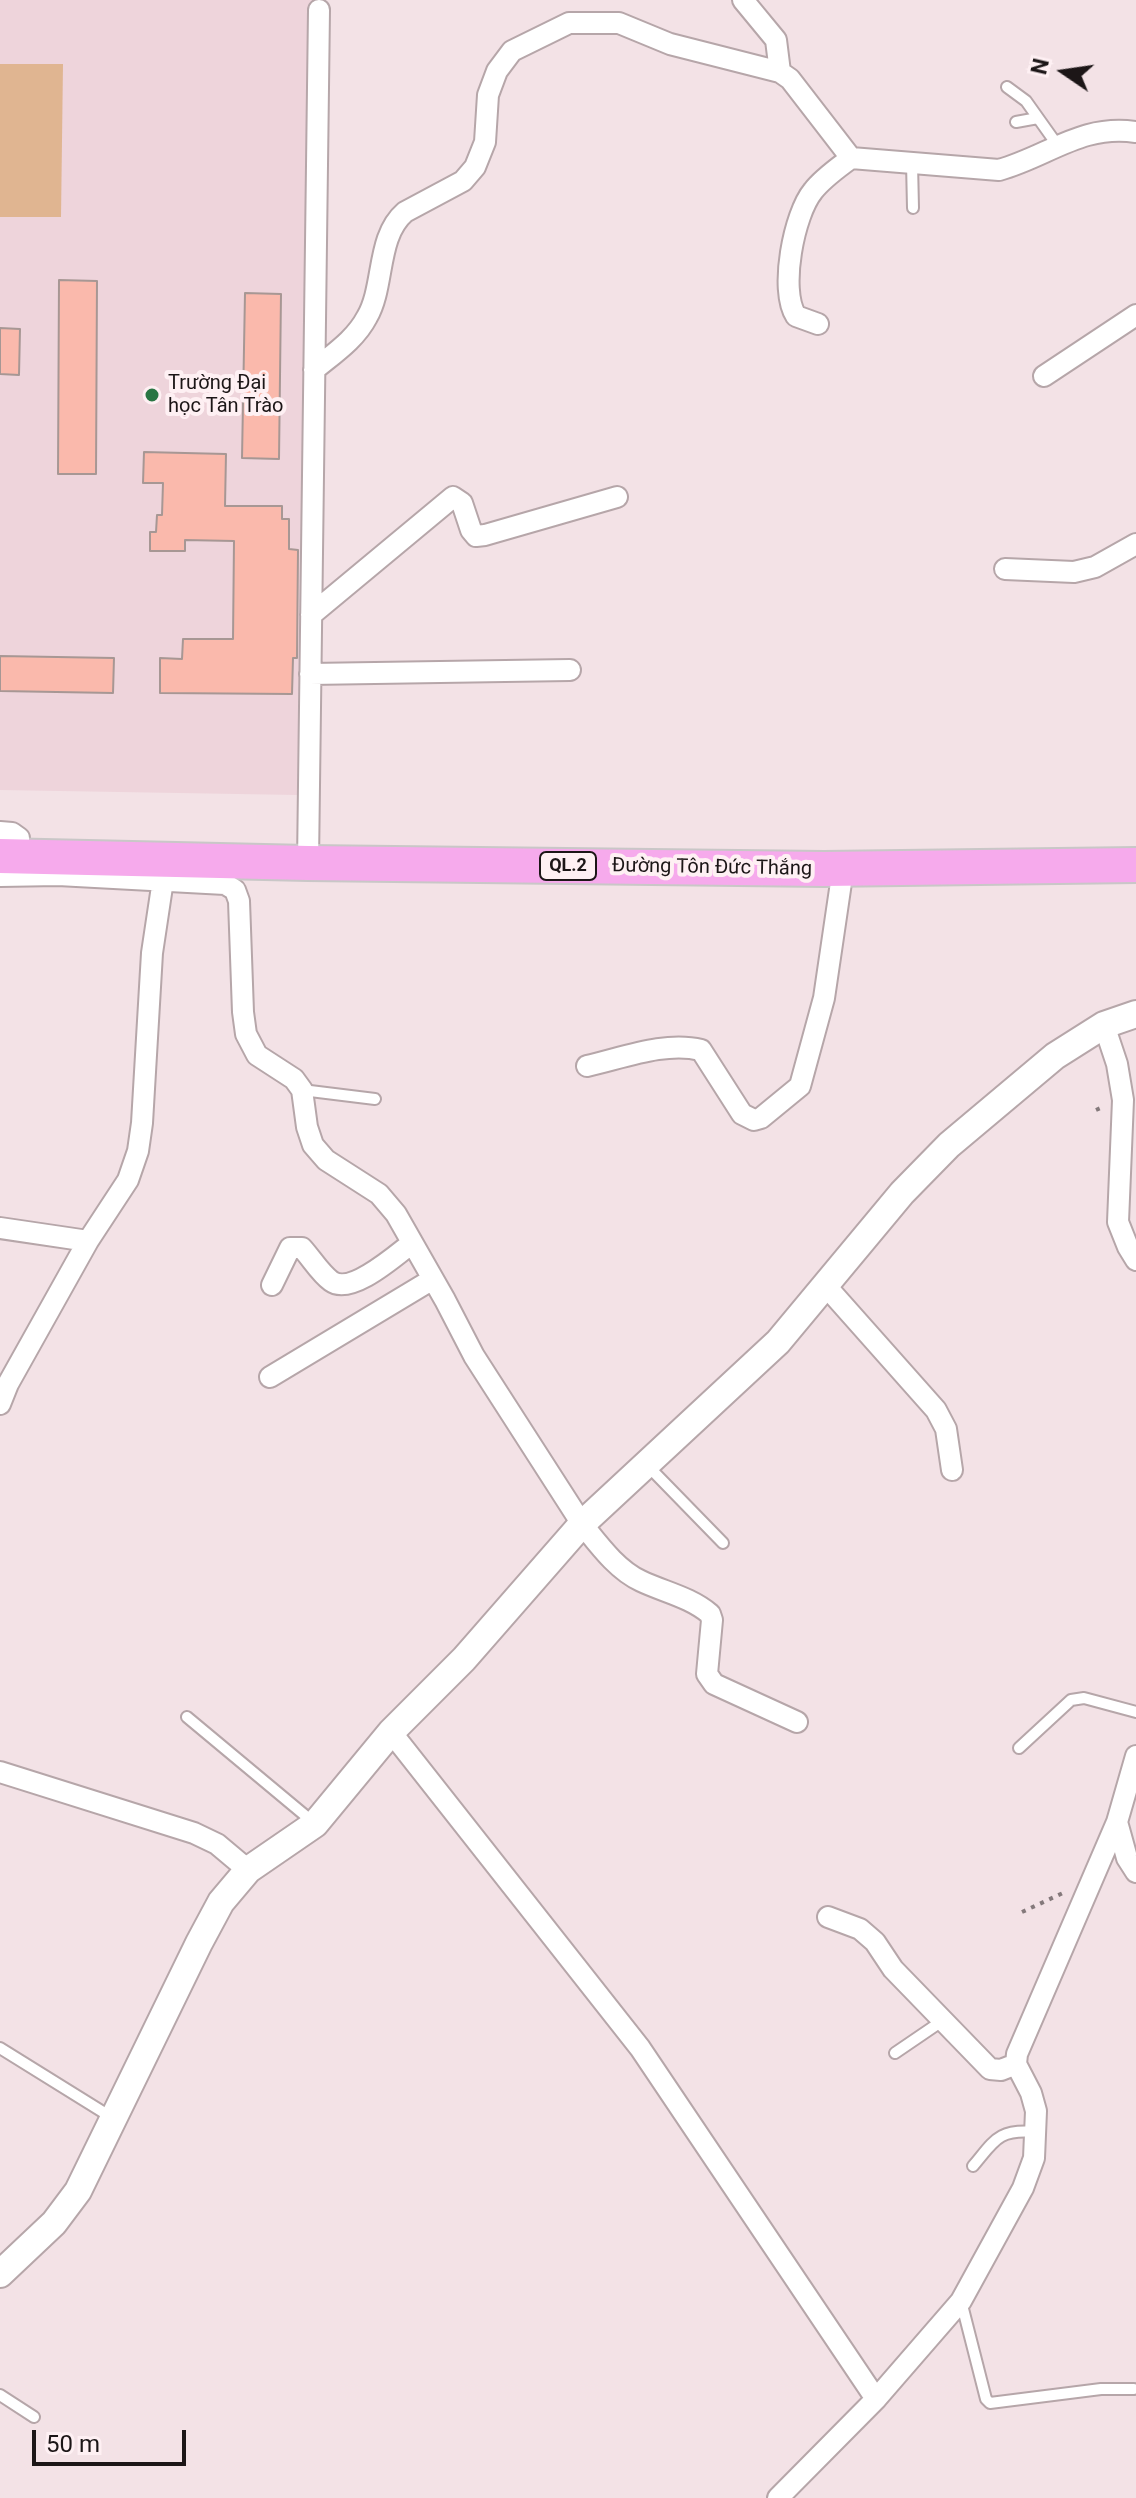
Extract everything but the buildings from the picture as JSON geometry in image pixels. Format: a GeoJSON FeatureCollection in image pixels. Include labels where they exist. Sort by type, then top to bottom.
{"type":"FeatureCollection","features":[{"type":"Feature","properties":{"kind":"highway","name":"Đường Tôn Đức Thắng"},"geometry":{"type":"LineString","coordinates":[[7,859],[843,869],[1136,865]]}},
{"type":"Feature","properties":{"kind":"street"},"geometry":{"type":"LineString","coordinates":[[743,0],[776,40],[780,72]]}},
{"type":"Feature","properties":{"kind":"street"},"geometry":{"type":"LineString","coordinates":[[308,863],[319,10]]}},
{"type":"Feature","properties":{"kind":"street"},"geometry":{"type":"LineString","coordinates":[[314,370],[355,336],[367,317],[375,301],[390,231],[397,219],[463,181],[475,167],[485,142],[488,95],[497,71],[512,51],[569,23],[619,23],[670,44],[780,72],[790,79],[851,158]]}},
{"type":"Feature","properties":{"kind":"street"},"geometry":{"type":"LineString","coordinates":[[818,324],[796,316],[789,297],[788,284],[799,217],[814,190],[851,158],[999,170],[1022,164],[1084,134],[1112,129],[1136,132]]}},
{"type":"Feature","properties":{"kind":"street"},"geometry":{"type":"LineString","coordinates":[[1044,376],[1136,315]]}},
{"type":"Feature","properties":{"kind":"street"},"geometry":{"type":"LineString","coordinates":[[311,615],[453,497],[462,503],[476,536],[617,497]]}},
{"type":"Feature","properties":{"kind":"street"},"geometry":{"type":"LineString","coordinates":[[1005,569],[1074,572],[1095,567],[1136,544]]}},
{"type":"Feature","properties":{"kind":"street"},"geometry":{"type":"LineString","coordinates":[[310,674],[570,670]]}},
{"type":"Feature","properties":{"kind":"street"},"geometry":{"type":"LineString","coordinates":[[7,859],[163,880],[225,884],[235,890],[239,901],[246,1034],[257,1055],[294,1079],[302,1090],[313,1145],[326,1160],[379,1194],[396,1214],[474,1356],[582,1524],[626,1573],[675,1593],[710,1614],[707,1674],[714,1684],[797,1722]]}},
{"type":"Feature","properties":{"kind":"street"},"geometry":{"type":"LineString","coordinates":[[587,1066],[660,1049],[690,1047],[701,1050],[742,1114],[754,1120],[761,1118],[800,1086],[824,998],[843,869]]}},
{"type":"Feature","properties":{"kind":"street"},"geometry":{"type":"LineString","coordinates":[[0,1404],[4,1382],[128,1180],[138,1151],[154,940],[163,880]]}},
{"type":"Feature","properties":{"kind":"street"},"geometry":{"type":"LineString","coordinates":[[0,2274],[54,2223],[78,2191],[213,1915],[248,1870],[315,1824],[391,1732],[464,1659],[582,1524],[778,1342],[902,1193],[949,1145],[1055,1056],[1104,1025],[1136,1014]]}},
{"type":"Feature","properties":{"kind":"street"},"geometry":{"type":"LineString","coordinates":[[1104,1025],[1117,1064],[1123,1100],[1118,1222],[1136,1260]]}},
{"type":"Feature","properties":{"kind":"street"},"geometry":{"type":"LineString","coordinates":[[0,1228],[88,1241]]}},
{"type":"Feature","properties":{"kind":"street"},"geometry":{"type":"LineString","coordinates":[[272,1285],[290,1248],[302,1248],[331,1281],[347,1286],[362,1279],[412,1243]]}},
{"type":"Feature","properties":{"kind":"street"},"geometry":{"type":"LineString","coordinates":[[270,1377],[433,1279]]}},
{"type":"Feature","properties":{"kind":"street"},"geometry":{"type":"LineString","coordinates":[[825,1285],[936,1410],[946,1429],[952,1470]]}},
{"type":"Feature","properties":{"kind":"street"},"geometry":{"type":"LineString","coordinates":[[391,1732],[640,2048],[876,2399]]}},
{"type":"Feature","properties":{"kind":"street"},"geometry":{"type":"LineString","coordinates":[[778,2498],[876,2399],[961,2301],[1023,2188],[1034,2158],[1035,2132],[1033,2102],[1016,2064],[1017,2054],[1117,1822],[1136,1756]]}},
{"type":"Feature","properties":{"kind":"street"},"geometry":{"type":"LineString","coordinates":[[0,1772],[194,1833],[217,1844],[248,1870]]}},
{"type":"Feature","properties":{"kind":"street"},"geometry":{"type":"LineString","coordinates":[[1117,1822],[1127,1858],[1136,1872]]}},
{"type":"Feature","properties":{"kind":"street"},"geometry":{"type":"LineString","coordinates":[[828,1917],[860,1929],[875,1942],[893,1969],[990,2069],[1001,2070],[1016,2064]]}},
{"type":"Feature","properties":{"kind":"lane"},"geometry":{"type":"LineString","coordinates":[[1007,87],[1026,101],[1058,146]]}},
{"type":"Feature","properties":{"kind":"lane"},"geometry":{"type":"LineString","coordinates":[[1016,122],[1038,118]]}},
{"type":"Feature","properties":{"kind":"lane"},"geometry":{"type":"LineString","coordinates":[[912,163],[913,208]]}},
{"type":"Feature","properties":{"kind":"lane"},"geometry":{"type":"LineString","coordinates":[[302,1090],[375,1099]]}},
{"type":"Feature","properties":{"kind":"lane"},"geometry":{"type":"LineString","coordinates":[[646,1464],[723,1543]]}},
{"type":"Feature","properties":{"kind":"lane"},"geometry":{"type":"LineString","coordinates":[[1019,1748],[1071,1700],[1084,1698],[1136,1712]]}},
{"type":"Feature","properties":{"kind":"lane"},"geometry":{"type":"LineString","coordinates":[[187,1717],[315,1824]]}},
{"type":"Feature","properties":{"kind":"lane"},"geometry":{"type":"LineString","coordinates":[[895,2053],[942,2021]]}},
{"type":"Feature","properties":{"kind":"lane"},"geometry":{"type":"LineString","coordinates":[[0,2048],[113,2118]]}},
{"type":"Feature","properties":{"kind":"lane"},"geometry":{"type":"LineString","coordinates":[[973,2166],[1001,2135],[1013,2130],[1035,2132]]}},
{"type":"Feature","properties":{"kind":"lane"},"geometry":{"type":"LineString","coordinates":[[961,2301],[986,2399],[990,2403],[1101,2389],[1134,2389]]}},
{"type":"Feature","properties":{"kind":"lane"},"geometry":{"type":"LineString","coordinates":[[0,2395],[34,2417]]}},
{"type":"Feature","properties":{"kind":"path"},"geometry":{"type":"LineString","coordinates":[[1022,1912],[1093,1879]]}},
{"type":"Feature","properties":{"kind":"shaded area","name":"Trường Đại học Tân Trào"},"geometry":{"type":"Polygon","coordinates":[[[0,0],[312,0],[297,795],[0,790],[0,0]]]}},
{"type":"Feature","properties":{"kind":"shaded area"},"geometry":{"type":"Polygon","coordinates":[[[0,64],[63,64],[61,217],[0,217],[0,64]]]}},
{"type":"Feature","properties":{"kind":"place","name":"Trường Đại học Tân Trào"},"geometry":{"type":"Point","coordinates":[152,395]}}]}
